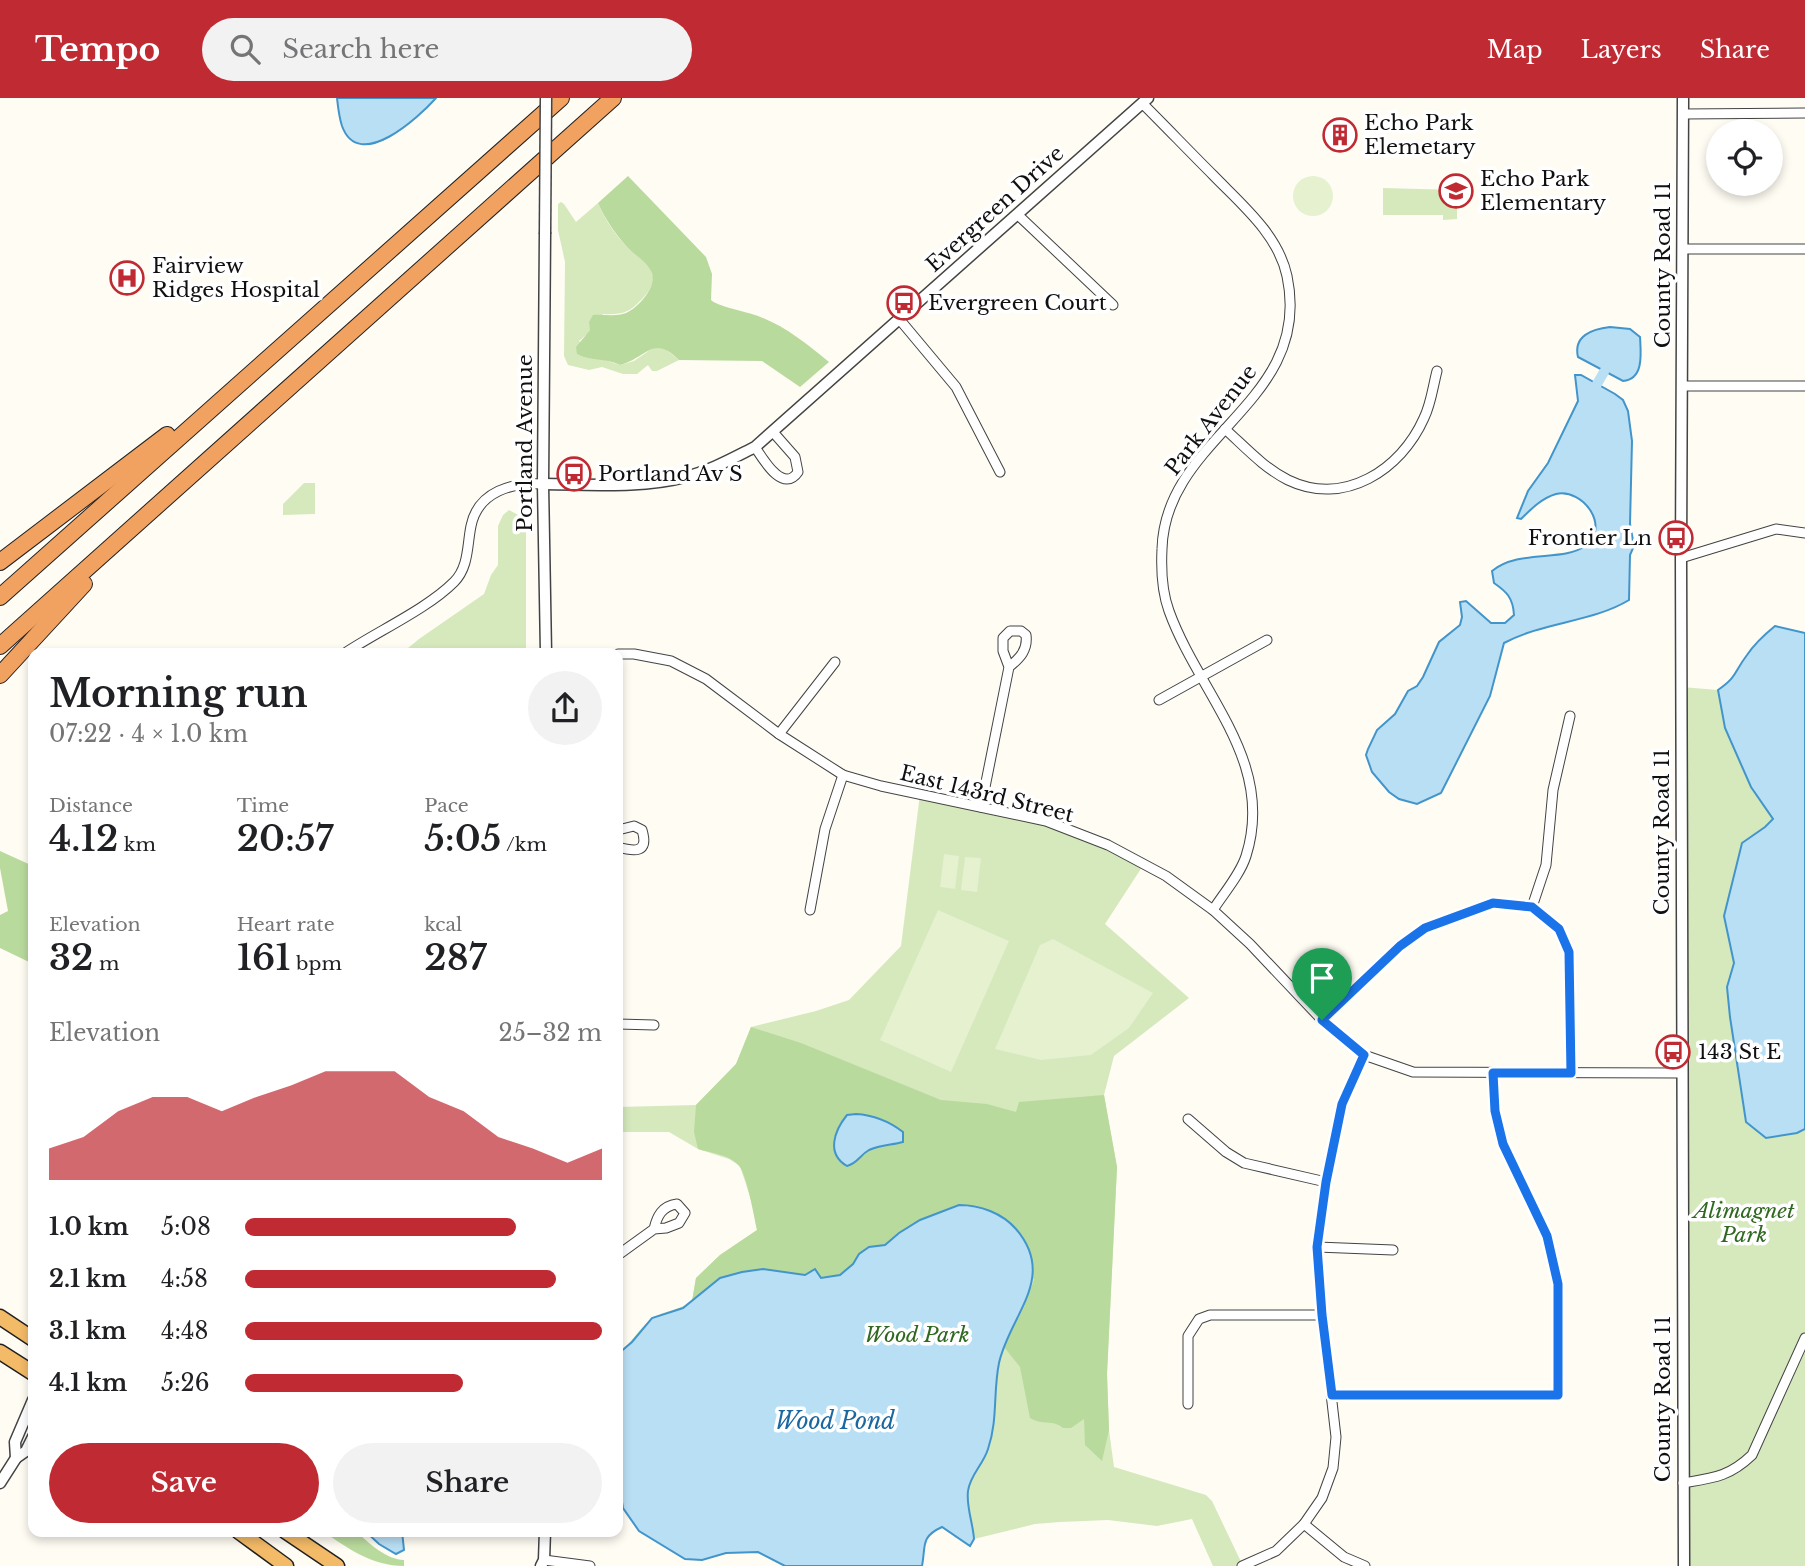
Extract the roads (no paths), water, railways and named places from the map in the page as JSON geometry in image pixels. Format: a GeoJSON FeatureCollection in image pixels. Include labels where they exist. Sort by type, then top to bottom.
{"type":"FeatureCollection","features":[{"type":"Feature","properties":{"kind":"highway"},"geometry":{"type":"LineString","coordinates":[[0,597],[561,98]]}},
{"type":"Feature","properties":{"kind":"highway"},"geometry":{"type":"LineString","coordinates":[[0,646],[613,98]]}},
{"type":"Feature","properties":{"kind":"highway"},"geometry":{"type":"LineString","coordinates":[[0,562],[259,366]]}},
{"type":"Feature","properties":{"kind":"highway"},"geometry":{"type":"LineString","coordinates":[[0,675],[153,512]]}},
{"type":"Feature","properties":{"kind":"highway"},"geometry":{"type":"LineString","coordinates":[[0,1317],[28,1336]]}},
{"type":"Feature","properties":{"kind":"highway"},"geometry":{"type":"LineString","coordinates":[[0,1352],[28,1370]]}},
{"type":"Feature","properties":{"kind":"highway"},"geometry":{"type":"LineString","coordinates":[[246,1537],[286,1566]]}},
{"type":"Feature","properties":{"kind":"highway"},"geometry":{"type":"LineString","coordinates":[[294,1537],[337,1566]]}},
{"type":"Feature","properties":{"kind":"street","name":"Portland Avenue"},"geometry":{"type":"LineString","coordinates":[[545,98],[543,484],[546,648]]}},
{"type":"Feature","properties":{"kind":"street","name":"County Road 11"},"geometry":{"type":"LineString","coordinates":[[1683,98],[1681,558],[1684,1566]]}},
{"type":"Feature","properties":{"kind":"street","name":"Evergreen Drive"},"geometry":{"type":"LineString","coordinates":[[543,484],[640,484],[684,478],[755,447],[1145,101]]}},
{"type":"Feature","properties":{"kind":"street","name":"Park Avenue"},"geometry":{"type":"LineString","coordinates":[[1145,101],[1261,225],[1277,249],[1287,275],[1291,315],[1282,355],[1265,383],[1194,464],[1179,487],[1167,516],[1162,546],[1163,580],[1169,611],[1243,754],[1254,803],[1252,831],[1245,859],[1213,910]]}},
{"type":"Feature","properties":{"kind":"street"},"geometry":{"type":"LineString","coordinates":[[1683,114],[1805,113]]}},
{"type":"Feature","properties":{"kind":"street"},"geometry":{"type":"LineString","coordinates":[[1018,215],[1114,305]]}},
{"type":"Feature","properties":{"kind":"street"},"geometry":{"type":"LineString","coordinates":[[1683,249],[1805,249]]}},
{"type":"Feature","properties":{"kind":"street"},"geometry":{"type":"LineString","coordinates":[[900,320],[956,387],[1000,472]]}},
{"type":"Feature","properties":{"kind":"street"},"geometry":{"type":"LineString","coordinates":[[1225,429],[1269,468],[1290,481],[1320,489],[1353,486],[1383,472],[1406,450],[1425,417],[1437,371]]}},
{"type":"Feature","properties":{"kind":"street"},"geometry":{"type":"LineString","coordinates":[[1682,386],[1805,386]]}},
{"type":"Feature","properties":{"kind":"street"},"geometry":{"type":"LineString","coordinates":[[755,447],[768,467],[780,478],[788,480],[794,477],[797,472],[795,457],[773,432]]}},
{"type":"Feature","properties":{"kind":"street"},"geometry":{"type":"LineString","coordinates":[[353,648],[438,596],[457,580],[466,562],[471,522],[491,495],[506,486],[543,484]]}},
{"type":"Feature","properties":{"kind":"street"},"geometry":{"type":"LineString","coordinates":[[1681,558],[1776,530],[1805,533]]}},
{"type":"Feature","properties":{"kind":"street"},"geometry":{"type":"LineString","coordinates":[[1159,700],[1267,640]]}},
{"type":"Feature","properties":{"kind":"street","name":"East 143rd Street"},"geometry":{"type":"LineString","coordinates":[[623,654],[671,661],[706,679],[779,734],[843,775],[881,786],[1046,821],[1108,845],[1166,876],[1213,910],[1250,944],[1322,1020],[1364,1055],[1413,1072],[1682,1073]]}},
{"type":"Feature","properties":{"kind":"street"},"geometry":{"type":"LineString","coordinates":[[779,734],[835,662]]}},
{"type":"Feature","properties":{"kind":"street"},"geometry":{"type":"LineString","coordinates":[[981,807],[1009,667]]}},
{"type":"Feature","properties":{"kind":"street"},"geometry":{"type":"LineString","coordinates":[[1532,907],[1546,865],[1553,790],[1570,716]]}},
{"type":"Feature","properties":{"kind":"street"},"geometry":{"type":"LineString","coordinates":[[810,910],[825,829],[843,775]]}},
{"type":"Feature","properties":{"kind":"street"},"geometry":{"type":"LineString","coordinates":[[623,829],[634,826],[642,830],[645,837],[644,845],[639,850],[623,849]]}},
{"type":"Feature","properties":{"kind":"street"},"geometry":{"type":"LineString","coordinates":[[1322,1020],[1400,946],[1425,928],[1493,903],[1532,907],[1559,929],[1569,952],[1571,1073]]}},
{"type":"Feature","properties":{"kind":"street"},"geometry":{"type":"LineString","coordinates":[[623,1024],[654,1025]]}},
{"type":"Feature","properties":{"kind":"street"},"geometry":{"type":"LineString","coordinates":[[1242,1566],[1276,1551],[1304,1524],[1322,1498],[1333,1468],[1336,1437],[1317,1247],[1326,1182],[1342,1104],[1364,1055]]}},
{"type":"Feature","properties":{"kind":"street"},"geometry":{"type":"LineString","coordinates":[[1332,1395],[1558,1395],[1558,1284],[1547,1236],[1503,1144],[1495,1111],[1493,1073]]}},
{"type":"Feature","properties":{"kind":"street"},"geometry":{"type":"LineString","coordinates":[[1188,1119],[1226,1152],[1244,1163],[1326,1182]]}},
{"type":"Feature","properties":{"kind":"street"},"geometry":{"type":"LineString","coordinates":[[623,1251],[654,1229]]}},
{"type":"Feature","properties":{"kind":"street"},"geometry":{"type":"LineString","coordinates":[[1317,1247],[1393,1250]]}},
{"type":"Feature","properties":{"kind":"street"},"geometry":{"type":"LineString","coordinates":[[1188,1404],[1188,1336],[1199,1319],[1210,1315],[1322,1315]]}},
{"type":"Feature","properties":{"kind":"street"},"geometry":{"type":"LineString","coordinates":[[1682,1483],[1722,1476],[1738,1468],[1752,1455],[1805,1338]]}},
{"type":"Feature","properties":{"kind":"street"},"geometry":{"type":"LineString","coordinates":[[16,1458],[15,1442],[28,1412]]}},
{"type":"Feature","properties":{"kind":"street"},"geometry":{"type":"LineString","coordinates":[[0,1483],[16,1458],[28,1447]]}},
{"type":"Feature","properties":{"kind":"street"},"geometry":{"type":"LineString","coordinates":[[1304,1524],[1344,1557],[1365,1566]]}},
{"type":"Feature","properties":{"kind":"street"},"geometry":{"type":"LineString","coordinates":[[544,1537],[544,1564],[590,1566]]}},
{"type":"Feature","properties":{"kind":"water"},"geometry":{"type":"Polygon","coordinates":[[[337,98],[436,98],[417,117],[389,137],[375,143],[361,144],[350,139],[342,126],[337,98]]]}},
{"type":"Feature","properties":{"kind":"water"},"geometry":{"type":"Polygon","coordinates":[[[1610,327],[1630,329],[1640,337],[1640,365],[1635,376],[1630,379],[1623,381],[1578,357],[1578,344],[1585,335],[1610,327]]]}},
{"type":"Feature","properties":{"kind":"water"},"geometry":{"type":"Polygon","coordinates":[[[1575,375],[1581,375],[1615,394],[1623,400],[1628,411],[1632,441],[1630,524],[1634,546],[1630,555],[1629,600],[1600,613],[1519,636],[1504,643],[1490,696],[1441,793],[1417,804],[1399,799],[1389,792],[1372,772],[1366,755],[1377,730],[1395,714],[1408,691],[1417,686],[1423,677],[1439,642],[1460,625],[1460,602],[1466,601],[1491,623],[1505,623],[1514,615],[1511,600],[1494,583],[1492,571],[1515,560],[1576,551],[1592,538],[1595,520],[1591,511],[1576,497],[1566,494],[1546,498],[1521,519],[1517,518],[1528,491],[1548,463],[1578,401],[1575,375]]]}},
{"type":"Feature","properties":{"kind":"water"},"geometry":{"type":"Polygon","coordinates":[[[1775,626],[1805,633],[1805,1129],[1766,1138],[1746,1122],[1727,987],[1734,963],[1724,916],[1742,843],[1773,819],[1751,787],[1725,728],[1718,690],[1733,677],[1756,643],[1775,626]]]}},
{"type":"Feature","properties":{"kind":"water"},"geometry":{"type":"Polygon","coordinates":[[[847,1115],[875,1117],[893,1125],[903,1132],[903,1142],[869,1150],[847,1166],[836,1155],[834,1142],[847,1115]]]}},
{"type":"Feature","properties":{"kind":"water","name":"Wood Pond"},"geometry":{"type":"Polygon","coordinates":[[[959,1205],[990,1211],[1004,1218],[1016,1229],[1028,1247],[1032,1264],[1032,1281],[1027,1297],[999,1363],[991,1438],[986,1455],[969,1485],[968,1503],[974,1539],[970,1546],[942,1527],[927,1538],[922,1566],[785,1566],[758,1552],[726,1553],[702,1560],[685,1559],[639,1531],[623,1508],[623,1350],[652,1318],[683,1308],[720,1278],[763,1269],[805,1275],[815,1269],[821,1278],[840,1275],[869,1247],[885,1245],[920,1220],[959,1205]]]}},
{"type":"Feature","properties":{"kind":"water"},"geometry":{"type":"Polygon","coordinates":[[[371,1537],[403,1537],[404,1550],[396,1554],[371,1537]]]}},
{"type":"Feature","properties":{"kind":"waterway"},"geometry":{"type":"LineString","coordinates":[[1597,384],[1604,372]]}},
{"type":"Feature","properties":{"kind":"place","name":"Echo Park Elemetary"},"geometry":{"type":"Point","coordinates":[1340,135]}},
{"type":"Feature","properties":{"kind":"place","name":"Echo Park Elementary"},"geometry":{"type":"Point","coordinates":[1456,191]}},
{"type":"Feature","properties":{"kind":"place","name":"Fairview Ridges Hospital"},"geometry":{"type":"Point","coordinates":[127,278]}},
{"type":"Feature","properties":{"kind":"place","name":"Evergreen Court"},"geometry":{"type":"Point","coordinates":[904,303]}},
{"type":"Feature","properties":{"kind":"place","name":"Portland Av S"},"geometry":{"type":"Point","coordinates":[574,474]}},
{"type":"Feature","properties":{"kind":"place","name":"Frontier Ln"},"geometry":{"type":"Point","coordinates":[1676,538]}},
{"type":"Feature","properties":{"kind":"place","name":"143 St E"},"geometry":{"type":"Point","coordinates":[1673,1052]}},
{"type":"Feature","properties":{"kind":"park label","name":"Alimagnet Park"},"geometry":{"type":"Point","coordinates":[1744,1223]}},
{"type":"Feature","properties":{"kind":"park label","name":"Wood Park"},"geometry":{"type":"Point","coordinates":[917,1335]}}]}
